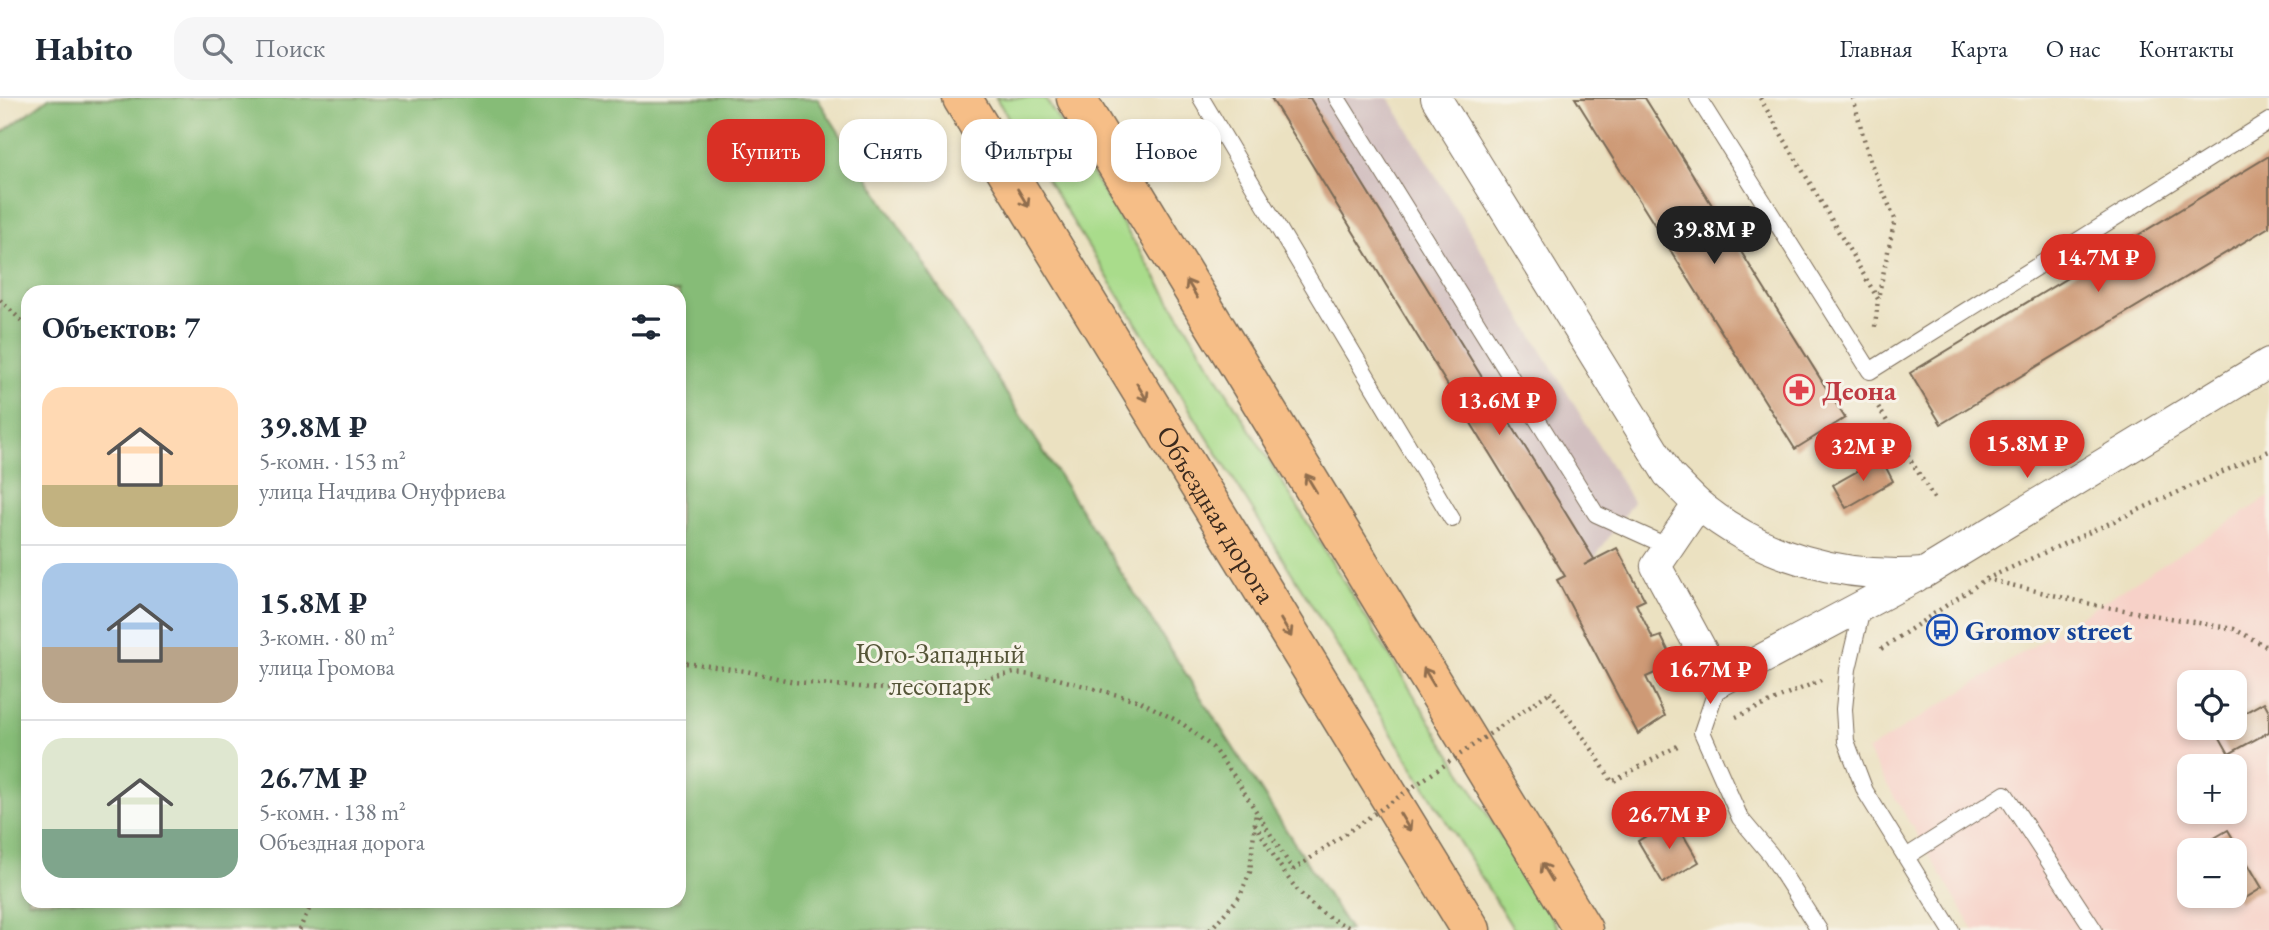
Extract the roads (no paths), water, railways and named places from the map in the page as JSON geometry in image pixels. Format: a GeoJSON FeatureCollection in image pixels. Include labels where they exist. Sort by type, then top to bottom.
{"type":"FeatureCollection","features":[{"type":"Feature","properties":{"kind":"main road","name":"Объездная дорога"},"geometry":{"type":"LineString","coordinates":[[962,98],[1471,930]]}},
{"type":"Feature","properties":{"kind":"main road"},"geometry":{"type":"LineString","coordinates":[[1076,98],[1583,930]]}},
{"type":"Feature","properties":{"kind":"street"},"geometry":{"type":"LineString","coordinates":[[1436,98],[1668,474],[1698,504],[1735,530],[1773,550],[1824,567],[1879,574],[1924,573]]}},
{"type":"Feature","properties":{"kind":"street"},"geometry":{"type":"LineString","coordinates":[[1698,504],[1656,566],[1719,682],[1924,573],[2269,363]]}},
{"type":"Feature","properties":{"kind":"lane"},"geometry":{"type":"LineString","coordinates":[[1201,98],[1452,519]]}},
{"type":"Feature","properties":{"kind":"lane"},"geometry":{"type":"LineString","coordinates":[[1338,98],[1596,514],[1669,547]]}},
{"type":"Feature","properties":{"kind":"lane"},"geometry":{"type":"LineString","coordinates":[[1698,98],[1870,371],[2269,121]]}},
{"type":"Feature","properties":{"kind":"lane"},"geometry":{"type":"LineString","coordinates":[[1863,605],[1848,669],[1844,709],[1846,741],[1865,791],[1951,930]]}},
{"type":"Feature","properties":{"kind":"lane"},"geometry":{"type":"LineString","coordinates":[[1719,682],[1702,732],[1740,818],[1772,855],[1819,930]]}},
{"type":"Feature","properties":{"kind":"lane"},"geometry":{"type":"LineString","coordinates":[[1906,857],[2005,794],[2094,930]]}},
{"type":"Feature","properties":{"kind":"place","name":"Деона"},"geometry":{"type":"Point","coordinates":[1799,390]}},
{"type":"Feature","properties":{"kind":"place","name":"Gromov street"},"geometry":{"type":"Point","coordinates":[1942,630]}},
{"type":"Feature","properties":{"kind":"park label","name":"Юго-Западный лесопарк"},"geometry":{"type":"Point","coordinates":[940,669]}}]}
